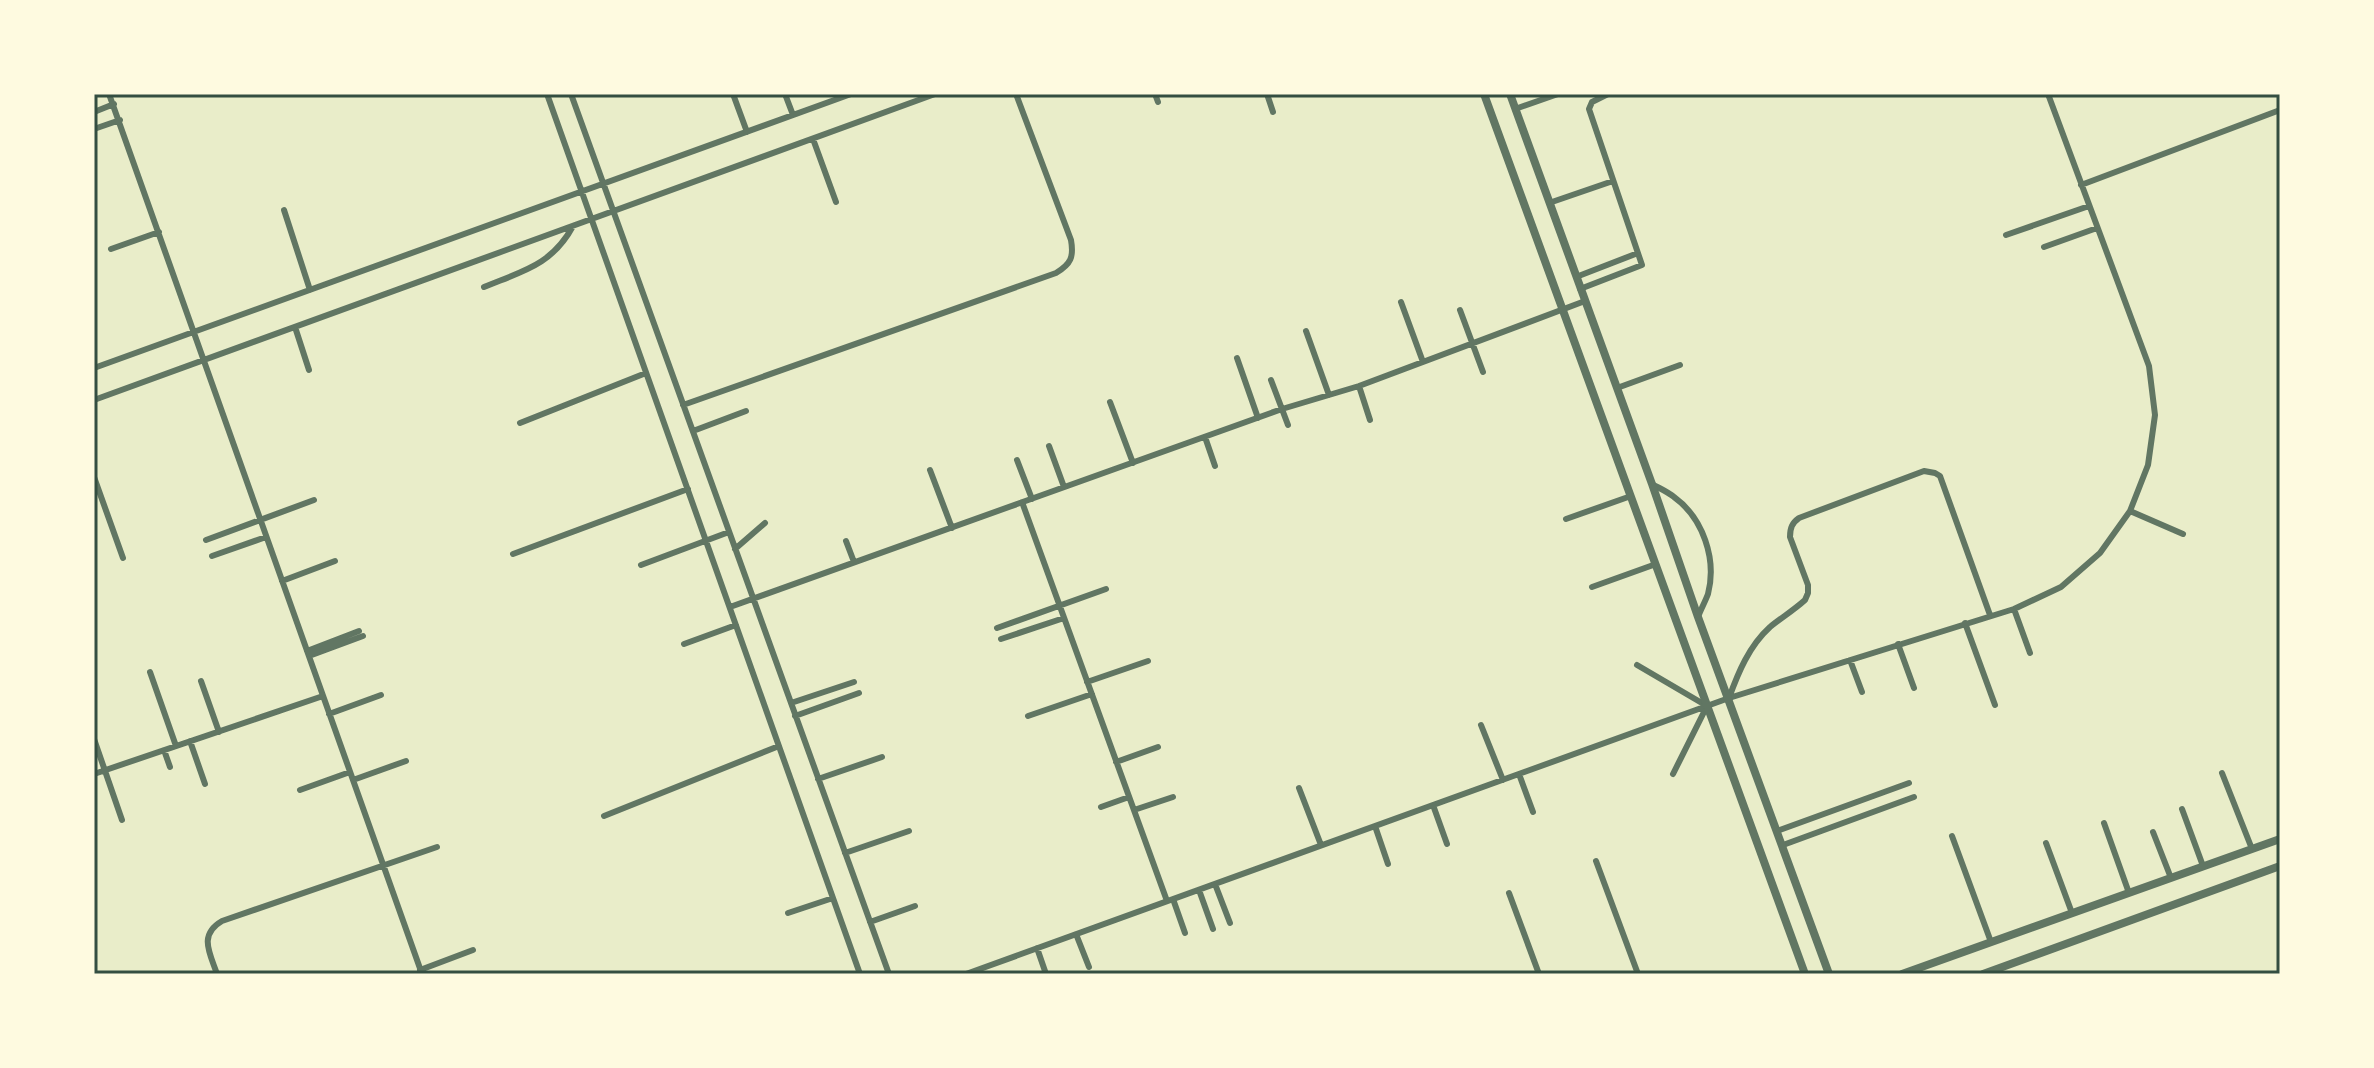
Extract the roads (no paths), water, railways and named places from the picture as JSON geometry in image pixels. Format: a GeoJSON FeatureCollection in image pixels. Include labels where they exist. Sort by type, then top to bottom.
{"type":"FeatureCollection","features":[{"type":"Feature","properties":{"kind":"street"},"geometry":{"type":"LineString","coordinates":[[1484,94],[1805,974]]}},
{"type":"Feature","properties":{"kind":"street"},"geometry":{"type":"LineString","coordinates":[[1510,94],[1829,974]]}},
{"type":"Feature","properties":{"kind":"street"},"geometry":{"type":"LineString","coordinates":[[1902,974],[2280,839]]}},
{"type":"Feature","properties":{"kind":"street"},"geometry":{"type":"LineString","coordinates":[[1983,974],[2280,866]]}},
{"type":"Feature","properties":{"kind":"lane"},"geometry":{"type":"LineString","coordinates":[[109,94],[421,972],[473,950]]}},
{"type":"Feature","properties":{"kind":"lane"},"geometry":{"type":"LineString","coordinates":[[547,94],[860,974]]}},
{"type":"Feature","properties":{"kind":"lane"},"geometry":{"type":"LineString","coordinates":[[571,94],[889,974]]}},
{"type":"Feature","properties":{"kind":"lane"},"geometry":{"type":"LineString","coordinates":[[733,94],[747,132]]}},
{"type":"Feature","properties":{"kind":"lane"},"geometry":{"type":"LineString","coordinates":[[785,94],[793,115]]}},
{"type":"Feature","properties":{"kind":"lane"},"geometry":{"type":"LineString","coordinates":[[94,368],[851,94]]}},
{"type":"Feature","properties":{"kind":"lane"},"geometry":{"type":"LineString","coordinates":[[94,400],[935,94]]}},
{"type":"Feature","properties":{"kind":"lane"},"geometry":{"type":"LineString","coordinates":[[683,405],[1069,266],[1073,253],[1071,240],[1016,94]]}},
{"type":"Feature","properties":{"kind":"lane"},"geometry":{"type":"LineString","coordinates":[[1267,94],[1273,112]]}},
{"type":"Feature","properties":{"kind":"lane"},"geometry":{"type":"LineString","coordinates":[[1515,109],[1558,94]]}},
{"type":"Feature","properties":{"kind":"lane"},"geometry":{"type":"LineString","coordinates":[[1580,289],[1642,265],[1589,109],[1595,99],[1608,94]]}},
{"type":"Feature","properties":{"kind":"lane"},"geometry":{"type":"LineString","coordinates":[[966,974],[1729,698],[2014,609],[2061,587],[2100,553],[2130,511],[2148,465],[2155,415],[2149,366],[2048,94]]}},
{"type":"Feature","properties":{"kind":"lane"},"geometry":{"type":"LineString","coordinates":[[94,112],[114,104]]}},
{"type":"Feature","properties":{"kind":"lane"},"geometry":{"type":"LineString","coordinates":[[2081,185],[2280,110]]}},
{"type":"Feature","properties":{"kind":"lane"},"geometry":{"type":"LineString","coordinates":[[94,129],[120,120]]}},
{"type":"Feature","properties":{"kind":"lane"},"geometry":{"type":"LineString","coordinates":[[813,139],[836,202]]}},
{"type":"Feature","properties":{"kind":"lane"},"geometry":{"type":"LineString","coordinates":[[1549,203],[1613,181]]}},
{"type":"Feature","properties":{"kind":"lane"},"geometry":{"type":"LineString","coordinates":[[2006,235],[2089,206]]}},
{"type":"Feature","properties":{"kind":"lane"},"geometry":{"type":"LineString","coordinates":[[284,210],[310,290]]}},
{"type":"Feature","properties":{"kind":"lane"},"geometry":{"type":"LineString","coordinates":[[484,287],[539,265],[559,248],[573,226]]}},
{"type":"Feature","properties":{"kind":"lane"},"geometry":{"type":"LineString","coordinates":[[2044,247],[2097,228]]}},
{"type":"Feature","properties":{"kind":"lane"},"geometry":{"type":"LineString","coordinates":[[111,249],[159,232]]}},
{"type":"Feature","properties":{"kind":"lane"},"geometry":{"type":"LineString","coordinates":[[1576,277],[1638,253]]}},
{"type":"Feature","properties":{"kind":"lane"},"geometry":{"type":"LineString","coordinates":[[730,607],[1282,409],[1359,386],[1585,301]]}},
{"type":"Feature","properties":{"kind":"lane"},"geometry":{"type":"LineString","coordinates":[[1401,302],[1423,362]]}},
{"type":"Feature","properties":{"kind":"lane"},"geometry":{"type":"LineString","coordinates":[[1460,310],[1483,372]]}},
{"type":"Feature","properties":{"kind":"lane"},"geometry":{"type":"LineString","coordinates":[[295,327],[309,370]]}},
{"type":"Feature","properties":{"kind":"lane"},"geometry":{"type":"LineString","coordinates":[[1306,331],[1329,395]]}},
{"type":"Feature","properties":{"kind":"lane"},"geometry":{"type":"LineString","coordinates":[[1237,358],[1258,418]]}},
{"type":"Feature","properties":{"kind":"lane"},"geometry":{"type":"LineString","coordinates":[[1617,388],[1680,365]]}},
{"type":"Feature","properties":{"kind":"lane"},"geometry":{"type":"LineString","coordinates":[[520,423],[646,373]]}},
{"type":"Feature","properties":{"kind":"lane"},"geometry":{"type":"LineString","coordinates":[[1271,380],[1288,425]]}},
{"type":"Feature","properties":{"kind":"lane"},"geometry":{"type":"LineString","coordinates":[[1359,386],[1370,420]]}},
{"type":"Feature","properties":{"kind":"lane"},"geometry":{"type":"LineString","coordinates":[[1110,402],[1133,463]]}},
{"type":"Feature","properties":{"kind":"lane"},"geometry":{"type":"LineString","coordinates":[[693,431],[746,411]]}},
{"type":"Feature","properties":{"kind":"lane"},"geometry":{"type":"LineString","coordinates":[[1205,437],[1215,466]]}},
{"type":"Feature","properties":{"kind":"lane"},"geometry":{"type":"LineString","coordinates":[[1049,446],[1064,487]]}},
{"type":"Feature","properties":{"kind":"lane"},"geometry":{"type":"LineString","coordinates":[[1017,460],[1032,499]]}},
{"type":"Feature","properties":{"kind":"lane"},"geometry":{"type":"LineString","coordinates":[[930,470],[952,528]]}},
{"type":"Feature","properties":{"kind":"lane"},"geometry":{"type":"LineString","coordinates":[[1729,698],[1738,670],[1767,629],[1805,600],[1808,593],[1808,585],[1790,537],[1793,522],[1924,471],[1940,476],[1990,615]]}},
{"type":"Feature","properties":{"kind":"lane"},"geometry":{"type":"LineString","coordinates":[[94,477],[123,558]]}},
{"type":"Feature","properties":{"kind":"lane"},"geometry":{"type":"LineString","coordinates":[[1652,484],[1675,497],[1694,516],[1706,540],[1711,566],[1708,592],[1698,617]]}},
{"type":"Feature","properties":{"kind":"lane"},"geometry":{"type":"LineString","coordinates":[[513,554],[688,489]]}},
{"type":"Feature","properties":{"kind":"lane"},"geometry":{"type":"LineString","coordinates":[[1566,519],[1631,496]]}},
{"type":"Feature","properties":{"kind":"lane"},"geometry":{"type":"LineString","coordinates":[[206,540],[314,500]]}},
{"type":"Feature","properties":{"kind":"lane"},"geometry":{"type":"LineString","coordinates":[[1022,502],[1129,797],[1185,933]]}},
{"type":"Feature","properties":{"kind":"lane"},"geometry":{"type":"LineString","coordinates":[[2130,511],[2183,534]]}},
{"type":"Feature","properties":{"kind":"lane"},"geometry":{"type":"LineString","coordinates":[[735,549],[765,523]]}},
{"type":"Feature","properties":{"kind":"lane"},"geometry":{"type":"LineString","coordinates":[[641,565],[729,532]]}},
{"type":"Feature","properties":{"kind":"lane"},"geometry":{"type":"LineString","coordinates":[[212,556],[266,537]]}},
{"type":"Feature","properties":{"kind":"lane"},"geometry":{"type":"LineString","coordinates":[[846,541],[854,562]]}},
{"type":"Feature","properties":{"kind":"lane"},"geometry":{"type":"LineString","coordinates":[[282,581],[335,561]]}},
{"type":"Feature","properties":{"kind":"lane"},"geometry":{"type":"LineString","coordinates":[[1592,587],[1656,564]]}},
{"type":"Feature","properties":{"kind":"lane"},"geometry":{"type":"LineString","coordinates":[[997,628],[1106,589]]}},
{"type":"Feature","properties":{"kind":"lane"},"geometry":{"type":"LineString","coordinates":[[2014,609],[2030,653]]}},
{"type":"Feature","properties":{"kind":"lane"},"geometry":{"type":"LineString","coordinates":[[1001,639],[1064,618]]}},
{"type":"Feature","properties":{"kind":"lane"},"geometry":{"type":"LineString","coordinates":[[1965,623],[1995,705]]}},
{"type":"Feature","properties":{"kind":"lane"},"geometry":{"type":"LineString","coordinates":[[684,644],[736,625]]}},
{"type":"Feature","properties":{"kind":"lane"},"geometry":{"type":"LineString","coordinates":[[308,653],[361,634]]}},
{"type":"Feature","properties":{"kind":"lane"},"geometry":{"type":"LineString","coordinates":[[1898,644],[1914,688]]}},
{"type":"Feature","properties":{"kind":"lane"},"geometry":{"type":"LineString","coordinates":[[1850,660],[1862,692]]}},
{"type":"Feature","properties":{"kind":"lane"},"geometry":{"type":"LineString","coordinates":[[1087,682],[1148,661]]}},
{"type":"Feature","properties":{"kind":"lane"},"geometry":{"type":"LineString","coordinates":[[1637,665],[1707,706]]}},
{"type":"Feature","properties":{"kind":"lane"},"geometry":{"type":"LineString","coordinates":[[150,672],[176,746]]}},
{"type":"Feature","properties":{"kind":"lane"},"geometry":{"type":"LineString","coordinates":[[201,681],[219,732]]}},
{"type":"Feature","properties":{"kind":"lane"},"geometry":{"type":"LineString","coordinates":[[791,703],[854,682]]}},
{"type":"Feature","properties":{"kind":"lane"},"geometry":{"type":"LineString","coordinates":[[795,716],[859,693]]}},
{"type":"Feature","properties":{"kind":"lane"},"geometry":{"type":"LineString","coordinates":[[1028,716],[1092,694]]}},
{"type":"Feature","properties":{"kind":"lane"},"geometry":{"type":"LineString","coordinates":[[329,714],[381,695]]}},
{"type":"Feature","properties":{"kind":"lane"},"geometry":{"type":"LineString","coordinates":[[94,774],[323,696]]}},
{"type":"Feature","properties":{"kind":"lane"},"geometry":{"type":"LineString","coordinates":[[1673,774],[1707,706]]}},
{"type":"Feature","properties":{"kind":"lane"},"geometry":{"type":"LineString","coordinates":[[1481,725],[1503,780]]}},
{"type":"Feature","properties":{"kind":"lane"},"geometry":{"type":"LineString","coordinates":[[94,739],[122,820]]}},
{"type":"Feature","properties":{"kind":"lane"},"geometry":{"type":"LineString","coordinates":[[190,741],[205,784]]}},
{"type":"Feature","properties":{"kind":"lane"},"geometry":{"type":"LineString","coordinates":[[604,816],[779,746]]}},
{"type":"Feature","properties":{"kind":"lane"},"geometry":{"type":"LineString","coordinates":[[1116,762],[1158,747]]}},
{"type":"Feature","properties":{"kind":"lane"},"geometry":{"type":"LineString","coordinates":[[164,750],[170,767]]}},
{"type":"Feature","properties":{"kind":"lane"},"geometry":{"type":"LineString","coordinates":[[818,779],[882,757]]}},
{"type":"Feature","properties":{"kind":"lane"},"geometry":{"type":"LineString","coordinates":[[353,780],[406,761]]}},
{"type":"Feature","properties":{"kind":"lane"},"geometry":{"type":"LineString","coordinates":[[300,790],[350,772]]}},
{"type":"Feature","properties":{"kind":"lane"},"geometry":{"type":"LineString","coordinates":[[2222,773],[2252,849]]}},
{"type":"Feature","properties":{"kind":"lane"},"geometry":{"type":"LineString","coordinates":[[1519,774],[1533,812]]}},
{"type":"Feature","properties":{"kind":"lane"},"geometry":{"type":"LineString","coordinates":[[1777,831],[1909,783]]}},
{"type":"Feature","properties":{"kind":"lane"},"geometry":{"type":"LineString","coordinates":[[1299,788],[1321,845]]}},
{"type":"Feature","properties":{"kind":"lane"},"geometry":{"type":"LineString","coordinates":[[1101,807],[1129,797]]}},
{"type":"Feature","properties":{"kind":"lane"},"geometry":{"type":"LineString","coordinates":[[1134,810],[1173,797]]}},
{"type":"Feature","properties":{"kind":"lane"},"geometry":{"type":"LineString","coordinates":[[1783,845],[1914,797]]}},
{"type":"Feature","properties":{"kind":"lane"},"geometry":{"type":"LineString","coordinates":[[1433,805],[1447,844]]}},
{"type":"Feature","properties":{"kind":"lane"},"geometry":{"type":"LineString","coordinates":[[2182,809],[2203,866]]}},
{"type":"Feature","properties":{"kind":"lane"},"geometry":{"type":"LineString","coordinates":[[2104,823],[2129,893]]}},
{"type":"Feature","properties":{"kind":"lane"},"geometry":{"type":"LineString","coordinates":[[1375,826],[1388,864]]}},
{"type":"Feature","properties":{"kind":"lane"},"geometry":{"type":"LineString","coordinates":[[845,853],[909,831]]}},
{"type":"Feature","properties":{"kind":"lane"},"geometry":{"type":"LineString","coordinates":[[2153,832],[2171,878]]}},
{"type":"Feature","properties":{"kind":"lane"},"geometry":{"type":"LineString","coordinates":[[1952,836],[1991,942]]}},
{"type":"Feature","properties":{"kind":"lane"},"geometry":{"type":"LineString","coordinates":[[2046,843],[2072,913]]}},
{"type":"Feature","properties":{"kind":"lane"},"geometry":{"type":"LineString","coordinates":[[217,974],[207,945],[212,927],[222,921],[437,847]]}},
{"type":"Feature","properties":{"kind":"lane"},"geometry":{"type":"LineString","coordinates":[[1596,861],[1638,974]]}},
{"type":"Feature","properties":{"kind":"lane"},"geometry":{"type":"LineString","coordinates":[[1215,884],[1230,923]]}},
{"type":"Feature","properties":{"kind":"lane"},"geometry":{"type":"LineString","coordinates":[[1199,890],[1213,929]]}},
{"type":"Feature","properties":{"kind":"lane"},"geometry":{"type":"LineString","coordinates":[[1509,893],[1539,974]]}},
{"type":"Feature","properties":{"kind":"lane"},"geometry":{"type":"LineString","coordinates":[[788,913],[833,898]]}},
{"type":"Feature","properties":{"kind":"lane"},"geometry":{"type":"LineString","coordinates":[[870,922],[915,906]]}},
{"type":"Feature","properties":{"kind":"lane"},"geometry":{"type":"LineString","coordinates":[[1076,934],[1089,967]]}},
{"type":"Feature","properties":{"kind":"lane"},"geometry":{"type":"LineString","coordinates":[[1037,948],[1046,974]]}}]}
